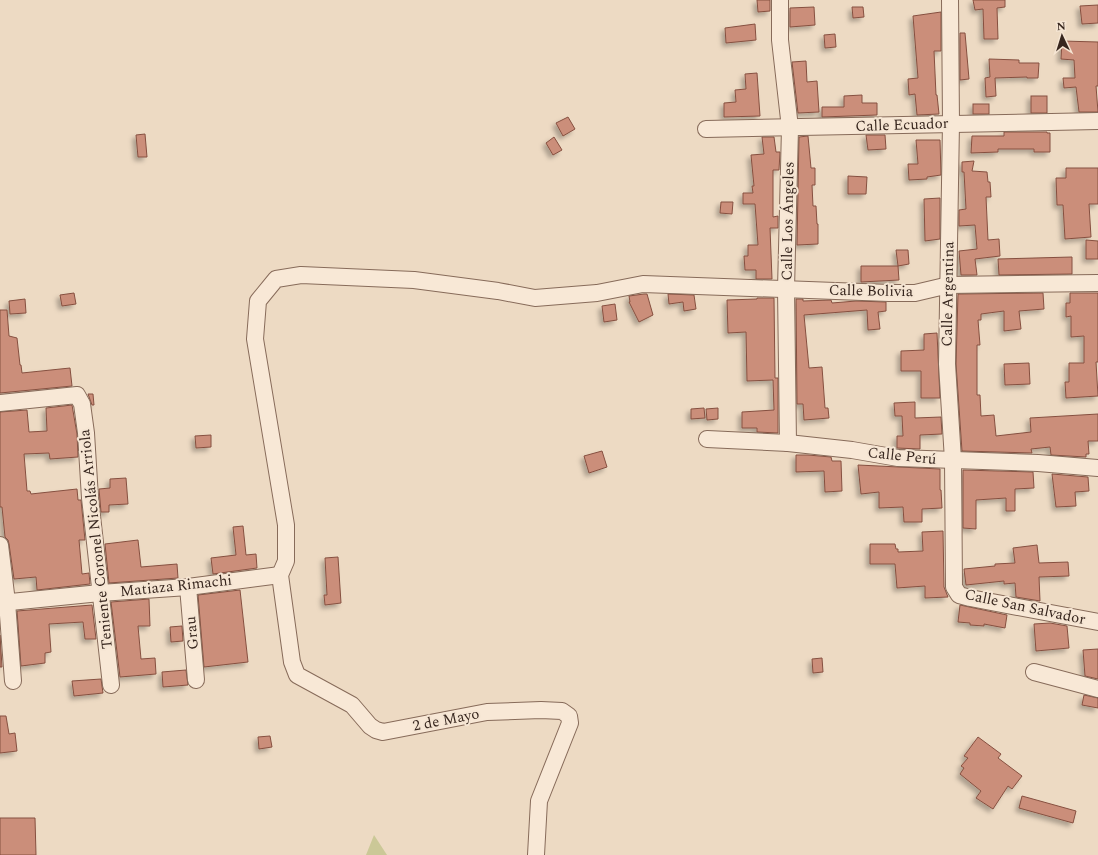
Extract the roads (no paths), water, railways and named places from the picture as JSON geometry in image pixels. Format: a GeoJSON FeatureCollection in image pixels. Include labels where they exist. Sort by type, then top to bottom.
{"type":"FeatureCollection","features":[{"type":"Feature","properties":{"kind":"street","name":"Calle Los Ángeles"},"geometry":{"type":"LineString","coordinates":[[780,0],[780,40],[790,128],[786,289],[788,443]]}},
{"type":"Feature","properties":{"kind":"street","name":"Calle Argentina"},"geometry":{"type":"LineString","coordinates":[[950,0],[951,123],[947,364],[953,460],[954,587]]}},
{"type":"Feature","properties":{"kind":"street","name":"Calle Ecuador"},"geometry":{"type":"LineString","coordinates":[[706,129],[1098,121]]}},
{"type":"Feature","properties":{"kind":"street","name":"Calle Bolivia"},"geometry":{"type":"LineString","coordinates":[[280,575],[286,561],[286,525],[255,339],[258,301],[276,279],[301,275],[414,280],[498,291],[535,298],[597,293],[643,284],[915,293],[949,285],[1098,283]]}},
{"type":"Feature","properties":{"kind":"street","name":"Teniente Coronel Nicolás Arriola"},"geometry":{"type":"LineString","coordinates":[[0,403],[78,395],[82,404],[86,433],[90,498],[100,593],[112,685]]}},
{"type":"Feature","properties":{"kind":"street","name":"Calle Perú"},"geometry":{"type":"LineString","coordinates":[[707,439],[788,443],[852,450],[898,458],[1038,463],[1098,468]]}},
{"type":"Feature","properties":{"kind":"street"},"geometry":{"type":"LineString","coordinates":[[0,545],[3,602],[13,681]]}},
{"type":"Feature","properties":{"kind":"street","name":"Matiaza Rimachi"},"geometry":{"type":"LineString","coordinates":[[3,602],[188,586],[280,575]]}},
{"type":"Feature","properties":{"kind":"street","name":"2 de Mayo"},"geometry":{"type":"LineString","coordinates":[[280,575],[292,662],[297,675],[352,705],[370,726],[376,730],[383,732],[487,712],[541,710],[562,711],[569,716],[570,723],[539,801],[536,855]]}},
{"type":"Feature","properties":{"kind":"street","name":"Grau"},"geometry":{"type":"LineString","coordinates":[[188,586],[196,680]]}},
{"type":"Feature","properties":{"kind":"street","name":"Calle San Salvador"},"geometry":{"type":"LineString","coordinates":[[954,587],[959,595],[970,598],[1098,622]]}},
{"type":"Feature","properties":{"kind":"street"},"geometry":{"type":"LineString","coordinates":[[1034,672],[1098,689]]}}]}
